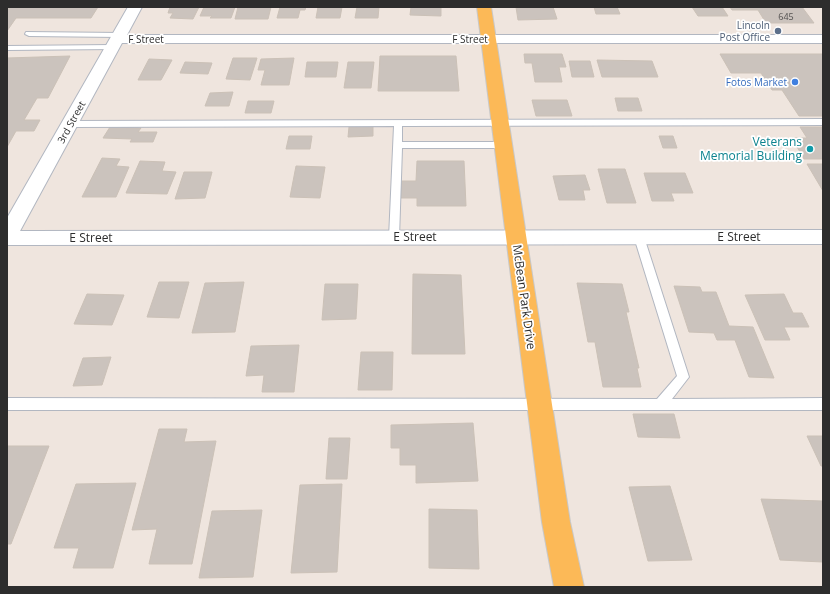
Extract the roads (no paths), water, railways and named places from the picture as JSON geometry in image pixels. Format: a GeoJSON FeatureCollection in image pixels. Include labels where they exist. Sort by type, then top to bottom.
{"type":"FeatureCollection","features":[{"type":"Feature","properties":{"kind":"main road","name":"McBean Park Drive"},"geometry":{"type":"LineString","coordinates":[[484,7],[556,522],[569,587]]}},
{"type":"Feature","properties":{"kind":"street","name":"3rd Street"},"geometry":{"type":"LineString","coordinates":[[7,237],[135,7]]}},
{"type":"Feature","properties":{"kind":"street","name":"F Street"},"geometry":{"type":"LineString","coordinates":[[117,40],[823,39]]}},
{"type":"Feature","properties":{"kind":"street","name":"E Street"},"geometry":{"type":"LineString","coordinates":[[7,237],[823,237]]}},
{"type":"Feature","properties":{"kind":"lane"},"geometry":{"type":"LineString","coordinates":[[29,34],[117,40]]}},
{"type":"Feature","properties":{"kind":"lane"},"geometry":{"type":"LineString","coordinates":[[7,48],[117,40]]}},
{"type":"Feature","properties":{"kind":"lane"},"geometry":{"type":"LineString","coordinates":[[70,124],[823,122]]}},
{"type":"Feature","properties":{"kind":"lane"},"geometry":{"type":"LineString","coordinates":[[394,238],[398,123]]}},
{"type":"Feature","properties":{"kind":"lane"},"geometry":{"type":"LineString","coordinates":[[398,145],[503,145]]}},
{"type":"Feature","properties":{"kind":"lane"},"geometry":{"type":"LineString","coordinates":[[639,237],[683,377],[660,405]]}},
{"type":"Feature","properties":{"kind":"lane"},"geometry":{"type":"LineString","coordinates":[[7,404],[823,404]]}},
{"type":"Feature","properties":{"kind":"place","name":"Lincoln Post Office"},"geometry":{"type":"Point","coordinates":[778,31]}},
{"type":"Feature","properties":{"kind":"place","name":"Fotos Market"},"geometry":{"type":"Point","coordinates":[795,82]}},
{"type":"Feature","properties":{"kind":"place","name":"Veterans Memorial Building"},"geometry":{"type":"Point","coordinates":[810,149]}}]}
